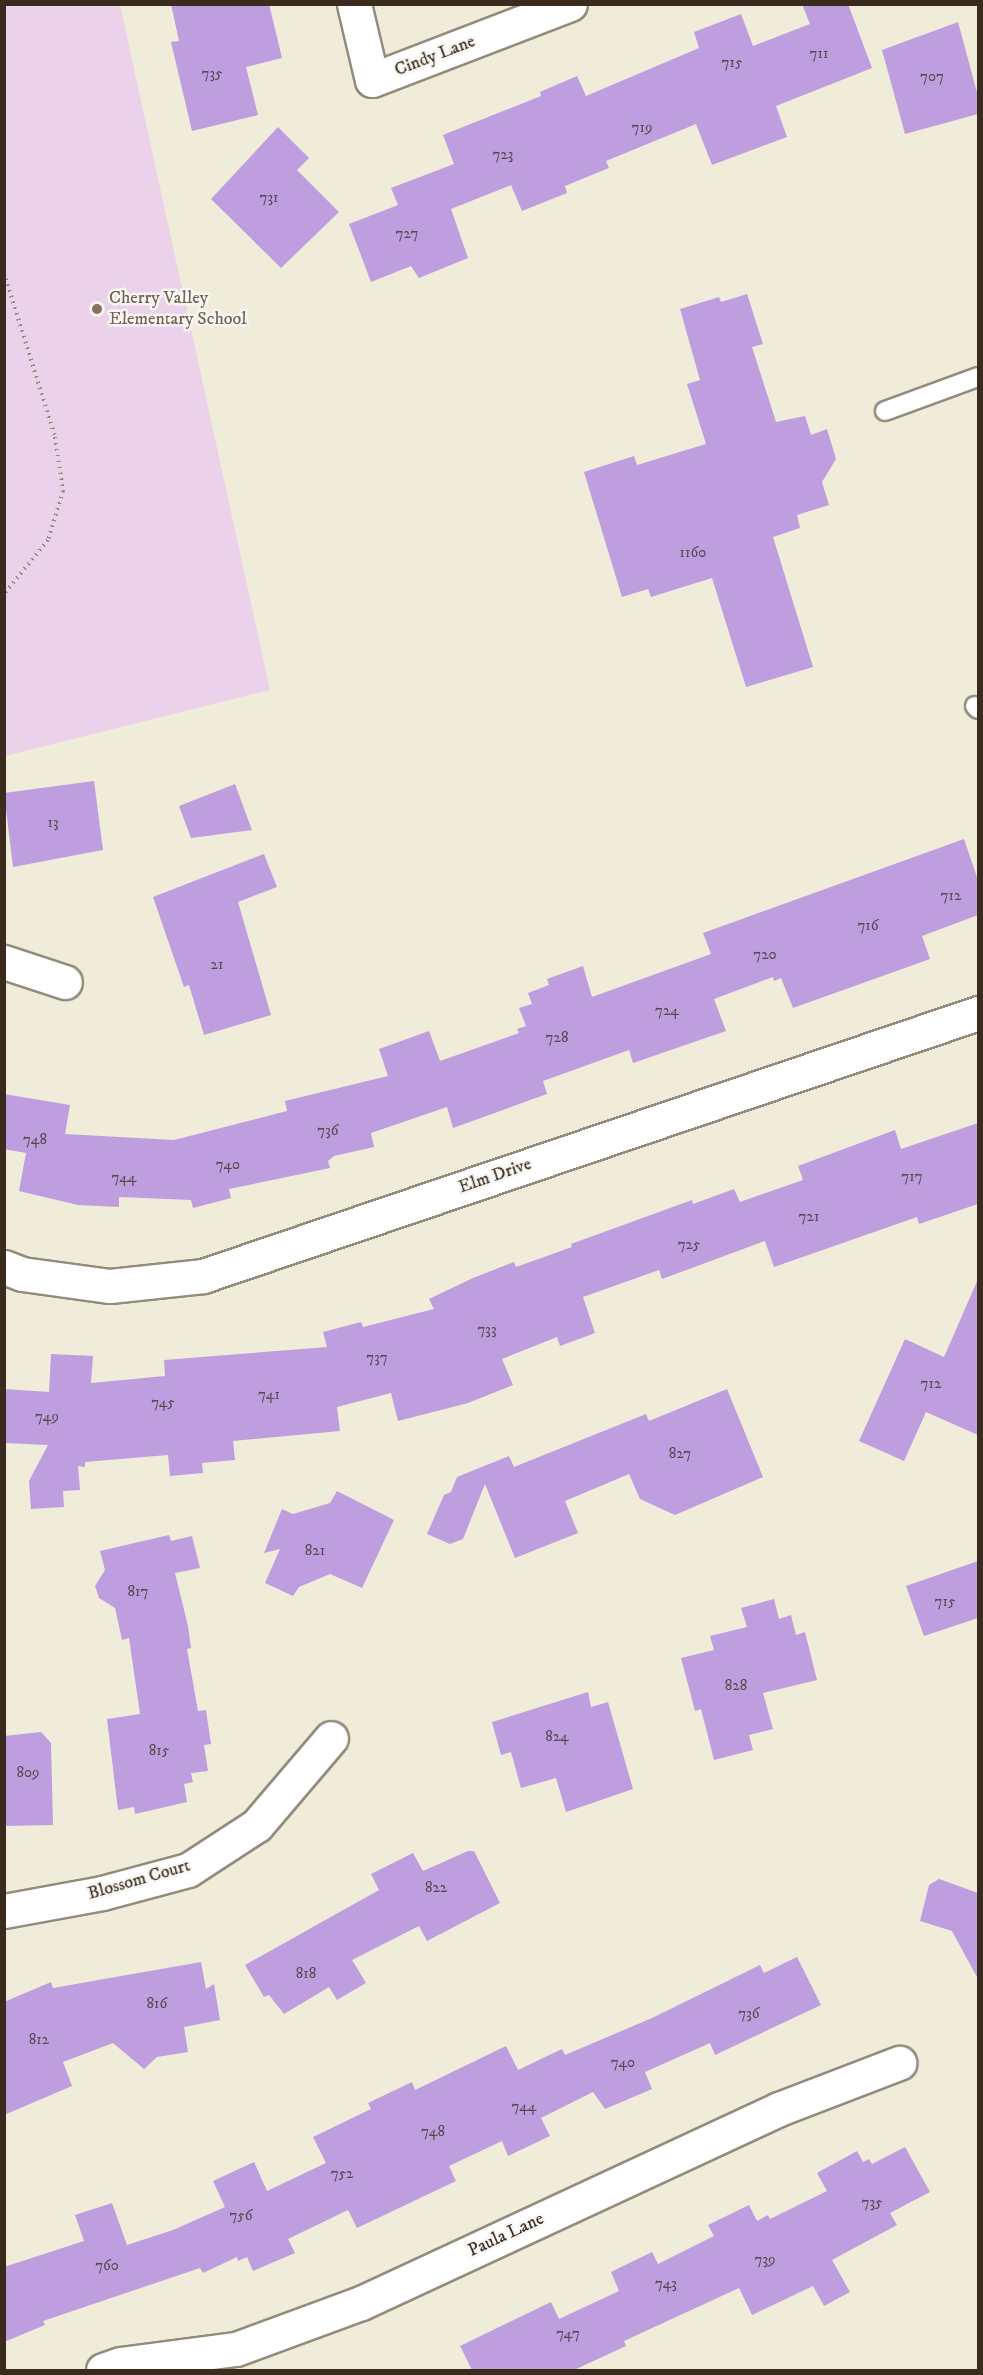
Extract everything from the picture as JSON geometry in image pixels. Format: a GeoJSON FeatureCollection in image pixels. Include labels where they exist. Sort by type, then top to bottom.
{"type":"FeatureCollection","features":[{"type":"Feature","properties":{"kind":"street","name":"Cindy Lane"},"geometry":{"type":"LineString","coordinates":[[354,4],[372,80],[570,4]]}},
{"type":"Feature","properties":{"kind":"street"},"geometry":{"type":"LineString","coordinates":[[4,962],[65,982]]}},
{"type":"Feature","properties":{"kind":"street","name":"Elm Drive"},"geometry":{"type":"LineString","coordinates":[[4,1268],[22,1274],[110,1286],[203,1276],[978,1013]]}},
{"type":"Feature","properties":{"kind":"street","name":"Blossom Court"},"geometry":{"type":"LineString","coordinates":[[4,1911],[102,1893],[188,1870],[257,1825],[331,1738]]}},
{"type":"Feature","properties":{"kind":"street","name":"Paula Lane"},"geometry":{"type":"LineString","coordinates":[[103,2370],[120,2364],[236,2349],[361,2303],[779,2109],[899,2063]]}},
{"type":"Feature","properties":{"kind":"lane"},"geometry":{"type":"LineString","coordinates":[[885,411],[978,377]]}},
{"type":"Feature","properties":{"kind":"path"},"geometry":{"type":"LineString","coordinates":[[4,273],[55,437],[63,491],[48,540],[4,594]]}},
{"type":"Feature","properties":{"kind":"shaded area","name":"Cherry Valley Elementary School"},"geometry":{"type":"Polygon","coordinates":[[[5,4],[120,5],[270,690],[5,756],[5,4]]]}},
{"type":"Feature","properties":{"kind":"building"},"geometry":{"type":"Polygon","coordinates":[[[171,4],[269,4],[282,58],[246,67],[258,115],[192,131],[171,42],[179,41],[171,4]]]}},
{"type":"Feature","properties":{"kind":"building"},"geometry":{"type":"Polygon","coordinates":[[[802,4],[848,4],[872,68],[776,106],[787,137],[712,165],[696,124],[606,161],[609,168],[565,186],[567,193],[522,211],[511,185],[451,209],[468,258],[419,278],[411,266],[371,282],[349,224],[398,205],[391,188],[454,164],[443,135],[541,96],[540,92],[577,76],[586,96],[699,48],[694,32],[741,14],[753,46],[810,24],[802,4]]]}},
{"type":"Feature","properties":{"kind":"building"},"geometry":{"type":"Polygon","coordinates":[[[958,22],[978,96],[978,114],[905,134],[882,50],[958,22]]]}},
{"type":"Feature","properties":{"kind":"building"},"geometry":{"type":"Polygon","coordinates":[[[278,127],[309,158],[297,170],[339,212],[281,268],[211,199],[278,127]]]}},
{"type":"Feature","properties":{"kind":"building"},"geometry":{"type":"Polygon","coordinates":[[[747,294],[763,344],[752,347],[776,422],[805,416],[811,435],[827,429],[836,459],[822,482],[829,505],[797,515],[800,528],[773,537],[813,667],[746,687],[712,578],[651,597],[648,589],[622,597],[584,472],[634,456],[637,465],[706,444],[687,384],[700,380],[680,309],[719,297],[721,302],[747,294]]]}},
{"type":"Feature","properties":{"kind":"building"},"geometry":{"type":"Polygon","coordinates":[[[94,781],[103,850],[13,867],[4,793],[94,781]]]}},
{"type":"Feature","properties":{"kind":"building"},"geometry":{"type":"Polygon","coordinates":[[[235,784],[252,830],[191,838],[179,806],[235,784]]]}},
{"type":"Feature","properties":{"kind":"building"},"geometry":{"type":"Polygon","coordinates":[[[964,839],[978,880],[978,915],[922,936],[930,959],[793,1008],[781,978],[774,981],[773,977],[714,999],[726,1031],[633,1063],[629,1050],[543,1081],[547,1094],[453,1128],[447,1107],[371,1133],[374,1147],[334,1156],[328,1161],[330,1168],[229,1189],[231,1198],[193,1208],[191,1200],[119,1197],[119,1207],[78,1205],[19,1191],[26,1153],[4,1149],[4,1094],[70,1105],[65,1134],[174,1140],[287,1111],[285,1101],[388,1076],[379,1049],[429,1031],[440,1061],[519,1033],[517,1029],[526,1026],[519,1008],[532,1004],[528,993],[549,985],[547,979],[583,966],[592,997],[711,954],[703,933],[964,839]]]}},
{"type":"Feature","properties":{"kind":"building"},"geometry":{"type":"Polygon","coordinates":[[[264,854],[277,887],[238,902],[271,1015],[204,1035],[189,985],[184,987],[153,897],[264,854]]]}},
{"type":"Feature","properties":{"kind":"building"},"geometry":{"type":"Polygon","coordinates":[[[978,1123],[978,1204],[919,1224],[917,1217],[774,1267],[765,1241],[662,1279],[659,1270],[583,1297],[595,1333],[560,1346],[557,1337],[502,1359],[513,1385],[468,1403],[398,1421],[391,1393],[337,1407],[340,1431],[233,1441],[235,1460],[202,1463],[203,1473],[170,1476],[168,1455],[85,1462],[85,1467],[78,1466],[80,1490],[63,1491],[64,1507],[31,1509],[29,1481],[48,1445],[4,1443],[4,1389],[49,1392],[51,1354],[93,1356],[91,1383],[165,1376],[164,1360],[327,1347],[323,1332],[361,1322],[363,1327],[434,1309],[429,1299],[473,1278],[514,1262],[516,1267],[572,1247],[571,1244],[692,1200],[693,1204],[734,1189],[740,1202],[803,1180],[798,1166],[895,1130],[901,1149],[978,1123]]]}},
{"type":"Feature","properties":{"kind":"building"},"geometry":{"type":"Polygon","coordinates":[[[978,1279],[978,1435],[926,1412],[904,1461],[859,1441],[905,1339],[944,1357],[978,1279]]]}},
{"type":"Feature","properties":{"kind":"building"},"geometry":{"type":"Polygon","coordinates":[[[727,1389],[763,1477],[675,1515],[640,1499],[629,1474],[565,1501],[578,1533],[515,1558],[485,1484],[463,1539],[450,1544],[427,1534],[444,1495],[451,1492],[457,1477],[509,1456],[514,1467],[646,1414],[649,1421],[727,1389]]]}},
{"type":"Feature","properties":{"kind":"building"},"geometry":{"type":"Polygon","coordinates":[[[337,1491],[394,1520],[362,1588],[330,1574],[299,1587],[293,1596],[265,1583],[280,1549],[264,1553],[282,1509],[293,1514],[330,1503],[337,1491]]]}},
{"type":"Feature","properties":{"kind":"building"},"geometry":{"type":"Polygon","coordinates":[[[169,1535],[171,1541],[192,1536],[200,1568],[175,1573],[188,1626],[191,1648],[187,1649],[198,1711],[206,1710],[211,1744],[204,1745],[208,1771],[191,1773],[193,1782],[184,1784],[187,1802],[135,1814],[134,1807],[118,1810],[107,1719],[140,1714],[129,1638],[122,1640],[115,1608],[99,1598],[95,1586],[105,1570],[100,1551],[169,1535]]]}},
{"type":"Feature","properties":{"kind":"building"},"geometry":{"type":"Polygon","coordinates":[[[978,1561],[978,1618],[924,1636],[906,1586],[978,1561]]]}},
{"type":"Feature","properties":{"kind":"building"},"geometry":{"type":"Polygon","coordinates":[[[774,1599],[779,1619],[791,1615],[796,1635],[805,1632],[817,1680],[763,1693],[773,1729],[749,1735],[753,1750],[714,1760],[701,1709],[695,1711],[681,1658],[714,1650],[710,1636],[747,1627],[741,1608],[774,1599]]]}},
{"type":"Feature","properties":{"kind":"building"},"geometry":{"type":"Polygon","coordinates":[[[588,1692],[591,1707],[608,1702],[633,1789],[566,1812],[556,1778],[521,1788],[511,1752],[501,1755],[492,1722],[588,1692]]]}},
{"type":"Feature","properties":{"kind":"building"},"geometry":{"type":"Polygon","coordinates":[[[41,1732],[51,1743],[53,1825],[4,1826],[4,1736],[41,1732]]]}},
{"type":"Feature","properties":{"kind":"building"},"geometry":{"type":"Polygon","coordinates":[[[468,1851],[474,1851],[500,1903],[427,1941],[419,1926],[352,1960],[366,1983],[337,2000],[329,1987],[284,2014],[269,1995],[264,1997],[245,1965],[379,1890],[371,1874],[413,1853],[423,1871],[468,1851]]]}},
{"type":"Feature","properties":{"kind":"building"},"geometry":{"type":"Polygon","coordinates":[[[939,1879],[978,1893],[978,1979],[952,1931],[920,1921],[929,1885],[939,1879]]]}},
{"type":"Feature","properties":{"kind":"building"},"geometry":{"type":"Polygon","coordinates":[[[797,1957],[821,2005],[715,2055],[710,2043],[645,2072],[652,2089],[605,2109],[593,2092],[541,2118],[550,2136],[508,2156],[502,2141],[449,2166],[456,2181],[357,2228],[348,2210],[288,2239],[295,2253],[253,2271],[247,2257],[238,2261],[237,2257],[203,2273],[200,2268],[43,2321],[45,2325],[4,2342],[4,2267],[84,2241],[75,2215],[112,2203],[127,2245],[173,2230],[225,2207],[213,2181],[254,2162],[267,2191],[326,2163],[313,2137],[371,2109],[368,2103],[412,2082],[415,2090],[506,2046],[518,2070],[562,2049],[565,2055],[652,2018],[760,1965],[764,1973],[797,1957]]]}},
{"type":"Feature","properties":{"kind":"building"},"geometry":{"type":"Polygon","coordinates":[[[201,1962],[206,1989],[214,1984],[220,2020],[184,2027],[188,2052],[157,2057],[144,2069],[113,2043],[63,2062],[72,2086],[4,2115],[4,2002],[51,1982],[53,1988],[201,1962]]]}},
{"type":"Feature","properties":{"kind":"building"},"geometry":{"type":"Polygon","coordinates":[[[905,2147],[930,2192],[890,2213],[897,2225],[832,2260],[850,2292],[824,2306],[813,2286],[752,2315],[739,2288],[624,2341],[626,2346],[574,2370],[472,2370],[460,2346],[551,2302],[559,2319],[619,2291],[611,2272],[652,2252],[658,2264],[714,2236],[708,2225],[749,2205],[757,2221],[768,2215],[770,2219],[827,2191],[817,2173],[857,2151],[863,2162],[869,2159],[872,2164],[905,2147]]]}},
{"type":"Feature","properties":{"kind":"place","name":"Cherry Valley Elementary School"},"geometry":{"type":"Point","coordinates":[97,309]}}]}
